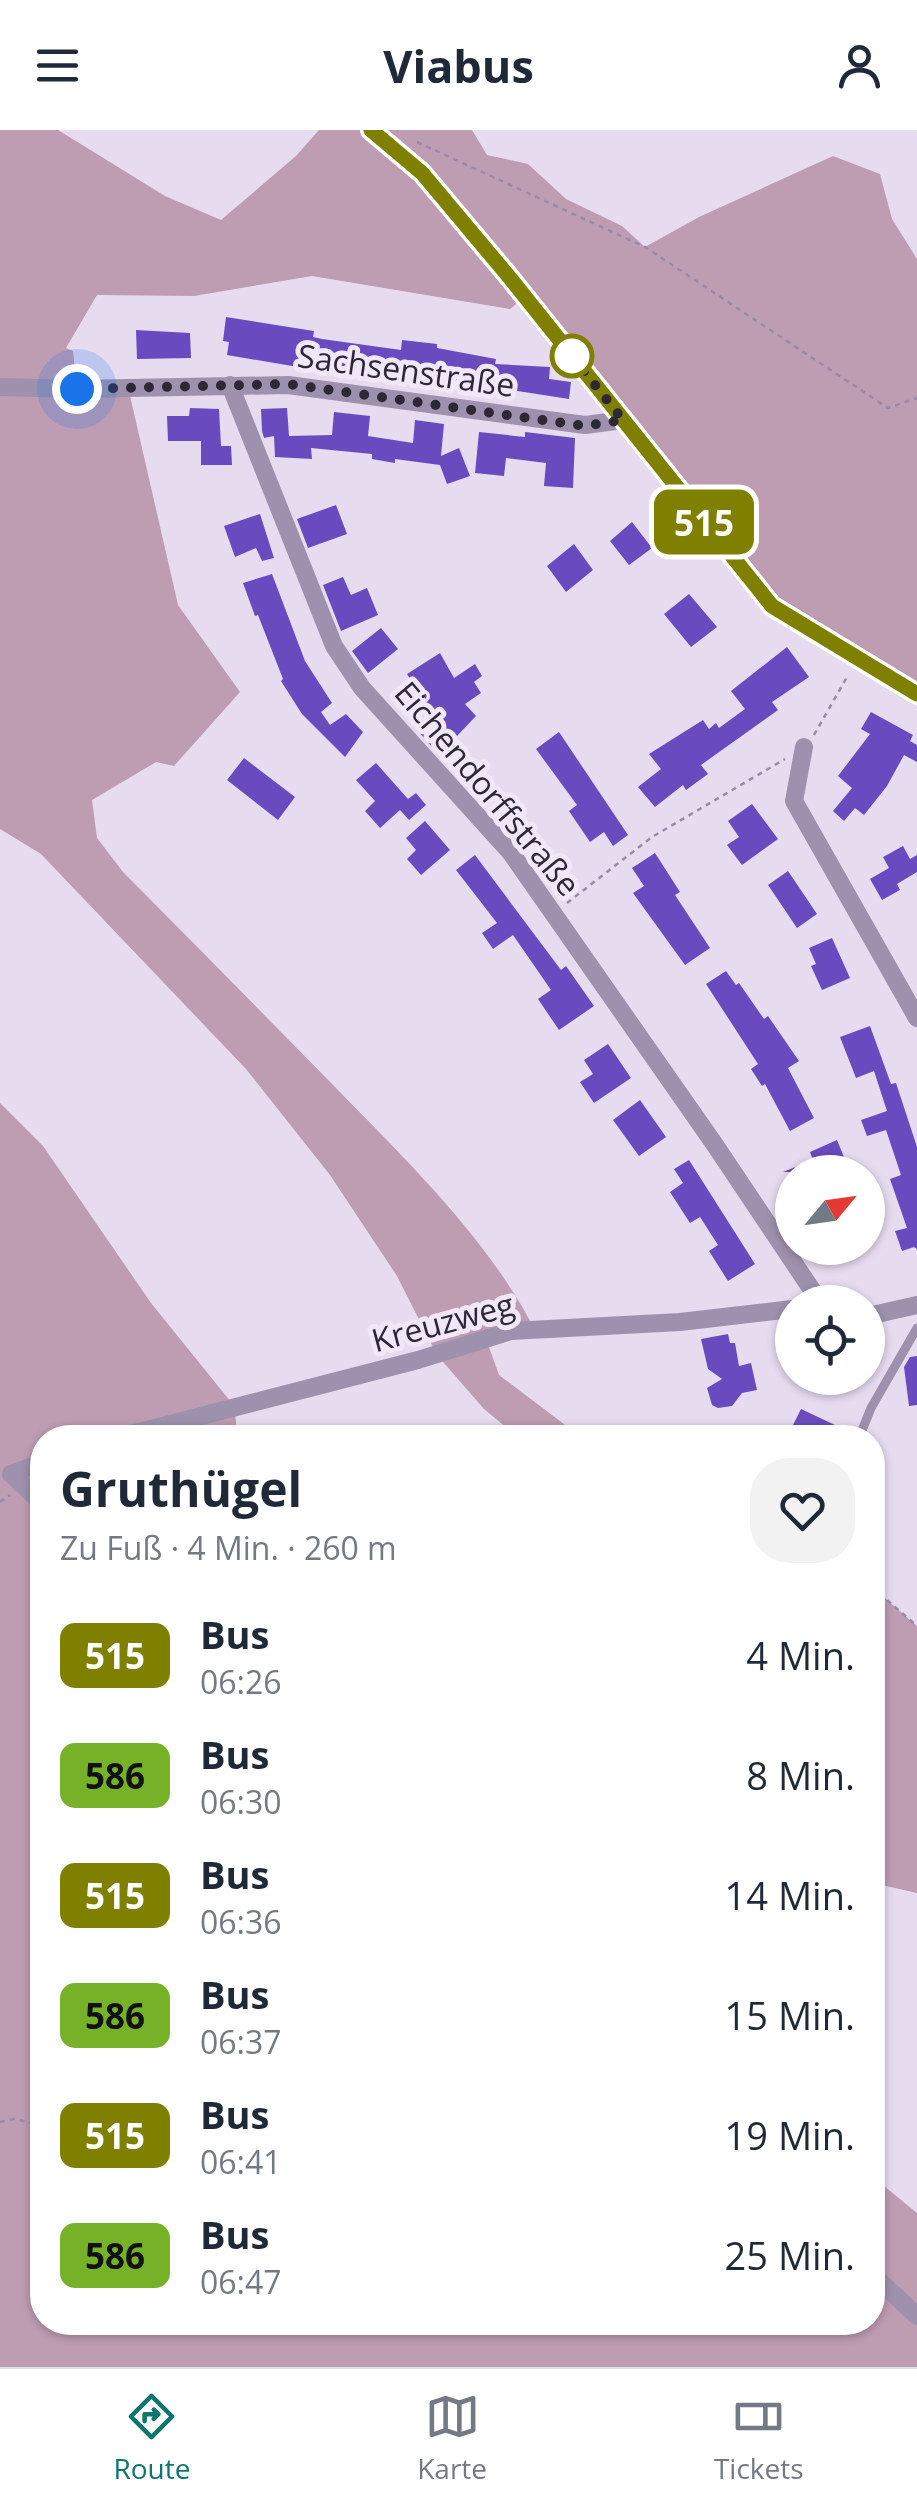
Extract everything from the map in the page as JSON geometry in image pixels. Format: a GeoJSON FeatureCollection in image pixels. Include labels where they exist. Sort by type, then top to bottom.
{"type":"FeatureCollection","features":[{"type":"Feature","properties":{"kind":"street"},"geometry":{"type":"LineString","coordinates":[[371,130],[422,173],[772,606],[917,694]]}},
{"type":"Feature","properties":{"kind":"street","name":"Sachsenstraße"},"geometry":{"type":"LineString","coordinates":[[0,387],[288,384],[585,426],[623,420]]}},
{"type":"Feature","properties":{"kind":"street","name":"Eichendorffstraße"},"geometry":{"type":"LineString","coordinates":[[230,385],[334,646],[362,688],[510,853],[808,1285]]}},
{"type":"Feature","properties":{"kind":"street"},"geometry":{"type":"LineString","coordinates":[[804,747],[794,800],[917,1018]]}},
{"type":"Feature","properties":{"kind":"street"},"geometry":{"type":"LineString","coordinates":[[885,1312],[917,1305]]}},
{"type":"Feature","properties":{"kind":"street","name":"Kreuzweg"},"geometry":{"type":"LineString","coordinates":[[166,1425],[418,1360],[511,1331],[680,1322],[775,1311]]}},
{"type":"Feature","properties":{"kind":"street"},"geometry":{"type":"LineString","coordinates":[[6,1467],[30,1491]]}},
{"type":"Feature","properties":{"kind":"street"},"geometry":{"type":"LineString","coordinates":[[885,2286],[917,2316]]}},
{"type":"Feature","properties":{"kind":"lane"},"geometry":{"type":"LineString","coordinates":[[864,1425],[917,1328]]}},
{"type":"Feature","properties":{"kind":"path"},"geometry":{"type":"LineString","coordinates":[[411,140],[645,247],[888,408],[917,398]]}},
{"type":"Feature","properties":{"kind":"path"},"geometry":{"type":"LineString","coordinates":[[554,913],[652,837],[804,747],[858,660]]}},
{"type":"Feature","properties":{"kind":"path"},"geometry":{"type":"LineString","coordinates":[[885,1598],[917,1626]]}},
{"type":"Feature","properties":{"kind":"path"},"geometry":{"type":"LineString","coordinates":[[0,2122],[30,2122]]}},
{"type":"Feature","properties":{"kind":"shaded area"},"geometry":{"type":"Polygon","coordinates":[[[0,130],[58,130],[165,196],[221,220],[296,156],[319,130],[472,130],[487,155],[528,164],[566,199],[622,226],[645,247],[699,217],[833,156],[880,174],[892,219],[917,259],[917,694],[772,605],[525,297],[510,309],[312,276],[194,296],[97,295],[66,348],[73,351],[77,389],[128,387],[178,605],[240,692],[174,766],[156,762],[92,800],[97,838],[123,872],[391,1145],[470,1233],[535,1330],[486,1339],[499,1375],[565,1425],[503,1425],[484,1409],[437,1355],[397,1276],[330,1175],[246,1069],[41,854],[0,829],[0,130]]]}},
{"type":"Feature","properties":{"kind":"shaded area"},"geometry":{"type":"Polygon","coordinates":[[[0,1103],[43,1146],[151,1303],[235,1407],[236,1425],[30,1425],[30,2335],[885,2335],[885,2187],[917,2213],[917,2367],[0,2367],[0,1103]]]}},
{"type":"Feature","properties":{"kind":"shaded area"},"geometry":{"type":"Polygon","coordinates":[[[885,1598],[917,1626],[917,1893],[885,1886],[885,1598]]]}},
{"type":"Feature","properties":{"kind":"building"},"geometry":{"type":"Polygon","coordinates":[[[226,317],[314,331],[313,337],[322,339],[401,350],[402,340],[437,344],[437,348],[496,359],[495,364],[550,367],[549,379],[571,382],[569,399],[367,368],[366,376],[329,370],[330,360],[304,355],[304,368],[227,355],[229,342],[223,341],[226,317]]]}},
{"type":"Feature","properties":{"kind":"building"},"geometry":{"type":"Polygon","coordinates":[[[136,330],[190,333],[191,358],[137,359],[136,330]]]}},
{"type":"Feature","properties":{"kind":"building"},"geometry":{"type":"Polygon","coordinates":[[[190,408],[219,409],[221,446],[231,446],[232,465],[201,465],[201,441],[168,441],[167,416],[189,416],[190,408]]]}},
{"type":"Feature","properties":{"kind":"building"},"geometry":{"type":"Polygon","coordinates":[[[287,408],[289,436],[332,435],[334,412],[370,416],[368,436],[413,443],[415,420],[444,424],[441,456],[459,448],[470,476],[447,484],[440,465],[395,459],[395,463],[372,459],[372,454],[311,448],[312,459],[275,457],[274,436],[264,438],[261,409],[287,408]]]}},
{"type":"Feature","properties":{"kind":"building"},"geometry":{"type":"Polygon","coordinates":[[[479,432],[575,438],[573,488],[544,486],[546,463],[506,458],[504,476],[475,473],[479,432]]]}},
{"type":"Feature","properties":{"kind":"building"},"geometry":{"type":"Polygon","coordinates":[[[336,505],[347,534],[308,548],[297,519],[336,505]]]}},
{"type":"Feature","properties":{"kind":"building"},"geometry":{"type":"Polygon","coordinates":[[[260,514],[274,558],[262,561],[256,548],[235,557],[224,526],[260,514]]]}},
{"type":"Feature","properties":{"kind":"building"},"geometry":{"type":"Polygon","coordinates":[[[632,522],[652,548],[629,565],[610,541],[632,522]]]}},
{"type":"Feature","properties":{"kind":"building"},"geometry":{"type":"Polygon","coordinates":[[[574,544],[593,570],[566,592],[547,566],[574,544]]]}},
{"type":"Feature","properties":{"kind":"building"},"geometry":{"type":"Polygon","coordinates":[[[272,574],[305,661],[332,703],[321,712],[330,725],[346,714],[363,732],[345,757],[302,714],[281,681],[258,615],[255,616],[243,583],[272,574]]]}},
{"type":"Feature","properties":{"kind":"building"},"geometry":{"type":"Polygon","coordinates":[[[343,577],[351,595],[367,588],[378,615],[341,631],[323,585],[343,577]]]}},
{"type":"Feature","properties":{"kind":"building"},"geometry":{"type":"Polygon","coordinates":[[[689,594],[717,627],[691,647],[664,614],[689,594]]]}},
{"type":"Feature","properties":{"kind":"building"},"geometry":{"type":"Polygon","coordinates":[[[381,628],[398,649],[368,673],[352,651],[381,628]]]}},
{"type":"Feature","properties":{"kind":"building"},"geometry":{"type":"Polygon","coordinates":[[[787,647],[809,677],[772,702],[778,710],[701,765],[708,774],[686,790],[683,785],[655,807],[638,787],[661,769],[649,754],[703,720],[709,729],[716,723],[719,728],[745,709],[731,691],[787,647]]]}},
{"type":"Feature","properties":{"kind":"building"},"geometry":{"type":"Polygon","coordinates":[[[440,653],[454,678],[475,664],[482,676],[474,682],[481,693],[465,704],[476,716],[439,755],[418,731],[432,715],[407,674],[440,653]]]}},
{"type":"Feature","properties":{"kind":"building"},"geometry":{"type":"Polygon","coordinates":[[[871,712],[913,735],[910,741],[917,745],[917,762],[904,755],[887,786],[864,815],[855,808],[844,821],[833,811],[852,788],[838,776],[870,734],[861,729],[871,712]]]}},
{"type":"Feature","properties":{"kind":"building"},"geometry":{"type":"Polygon","coordinates":[[[559,732],[628,835],[613,846],[604,832],[590,842],[569,811],[577,805],[536,749],[559,732]]]}},
{"type":"Feature","properties":{"kind":"building"},"geometry":{"type":"Polygon","coordinates":[[[244,758],[295,797],[278,820],[227,780],[244,758]]]}},
{"type":"Feature","properties":{"kind":"building"},"geometry":{"type":"Polygon","coordinates":[[[376,763],[408,799],[416,793],[426,805],[409,820],[400,810],[380,828],[365,811],[375,801],[356,780],[376,763]]]}},
{"type":"Feature","properties":{"kind":"building"},"geometry":{"type":"Polygon","coordinates":[[[752,804],[778,839],[742,865],[727,845],[739,837],[728,821],[752,804]]]}},
{"type":"Feature","properties":{"kind":"building"},"geometry":{"type":"Polygon","coordinates":[[[425,821],[450,850],[421,875],[407,859],[416,850],[406,838],[425,821]]]}},
{"type":"Feature","properties":{"kind":"building"},"geometry":{"type":"Polygon","coordinates":[[[903,846],[910,859],[917,855],[917,872],[897,884],[900,890],[882,900],[870,879],[889,868],[883,857],[903,846]]]}},
{"type":"Feature","properties":{"kind":"building"},"geometry":{"type":"Polygon","coordinates":[[[655,853],[680,892],[675,895],[710,948],[685,965],[633,893],[644,886],[632,868],[655,853]]]}},
{"type":"Feature","properties":{"kind":"building"},"geometry":{"type":"Polygon","coordinates":[[[475,855],[561,970],[566,966],[594,1006],[559,1030],[538,999],[551,990],[513,935],[493,949],[482,933],[497,923],[456,870],[475,855]]]}},
{"type":"Feature","properties":{"kind":"building"},"geometry":{"type":"Polygon","coordinates":[[[788,871],[817,914],[797,928],[768,885],[788,871]]]}},
{"type":"Feature","properties":{"kind":"building"},"geometry":{"type":"Polygon","coordinates":[[[832,938],[850,978],[822,990],[811,966],[816,964],[809,948],[832,938]]]}},
{"type":"Feature","properties":{"kind":"building"},"geometry":{"type":"Polygon","coordinates":[[[726,971],[764,1019],[768,1016],[799,1061],[788,1068],[814,1118],[790,1131],[765,1084],[762,1086],[751,1069],[758,1064],[706,984],[726,971]]]}},
{"type":"Feature","properties":{"kind":"building"},"geometry":{"type":"Polygon","coordinates":[[[870,1026],[891,1084],[896,1083],[917,1147],[917,1249],[902,1251],[895,1231],[907,1228],[890,1179],[901,1175],[886,1130],[867,1136],[861,1120],[887,1111],[874,1071],[856,1078],[840,1037],[870,1026]]]}},
{"type":"Feature","properties":{"kind":"building"},"geometry":{"type":"Polygon","coordinates":[[[608,1044],[631,1078],[594,1103],[580,1082],[593,1074],[584,1060],[608,1044]]]}},
{"type":"Feature","properties":{"kind":"building"},"geometry":{"type":"Polygon","coordinates":[[[640,1100],[666,1137],[639,1156],[613,1120],[640,1100]]]}},
{"type":"Feature","properties":{"kind":"building"},"geometry":{"type":"Polygon","coordinates":[[[837,1140],[843,1155],[811,1155],[810,1152],[837,1140]]]}},
{"type":"Feature","properties":{"kind":"building"},"geometry":{"type":"Polygon","coordinates":[[[689,1160],[755,1264],[728,1281],[709,1251],[718,1245],[700,1217],[690,1223],[670,1192],[683,1183],[674,1169],[689,1160]]]}},
{"type":"Feature","properties":{"kind":"building"},"geometry":{"type":"Polygon","coordinates":[[[728,1334],[730,1343],[735,1343],[739,1366],[751,1363],[757,1390],[742,1393],[732,1406],[718,1408],[712,1405],[707,1388],[722,1379],[708,1369],[701,1339],[728,1334]]]}},
{"type":"Feature","properties":{"kind":"building"},"geometry":{"type":"Polygon","coordinates":[[[917,1356],[917,1405],[909,1406],[904,1367],[910,1357],[917,1356]]]}},
{"type":"Feature","properties":{"kind":"building"},"geometry":{"type":"Polygon","coordinates":[[[801,1409],[835,1425],[793,1425],[801,1409]]]}},
{"type":"Feature","properties":{"kind":"bus line","name":"515"},"geometry":{"type":"LineString","coordinates":[[371,130],[422,173],[772,606],[917,694]]}},
{"type":"Feature","properties":{"kind":"route"},"geometry":{"type":"LineString","coordinates":[[77,389],[288,384],[585,426],[623,420],[572,356]]}}]}
